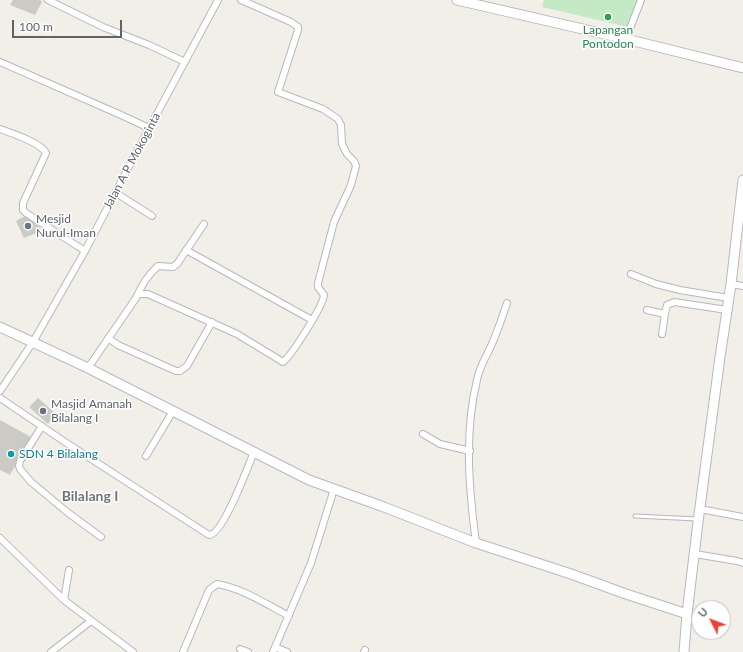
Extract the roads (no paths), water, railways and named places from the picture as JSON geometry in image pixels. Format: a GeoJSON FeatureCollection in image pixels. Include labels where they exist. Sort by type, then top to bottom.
{"type":"FeatureCollection","features":[{"type":"Feature","properties":{"kind":"street"},"geometry":{"type":"LineString","coordinates":[[48,0],[103,27],[149,45],[185,62]]}},
{"type":"Feature","properties":{"kind":"street","name":"Jalan A P Mokoginta"},"geometry":{"type":"LineString","coordinates":[[0,391],[33,342],[85,252],[149,128],[218,0]]}},
{"type":"Feature","properties":{"kind":"street"},"geometry":{"type":"LineString","coordinates":[[138,294],[148,294],[240,335],[283,362],[312,320],[323,299],[324,295],[318,287],[318,283],[334,222],[351,185],[356,166],[354,160],[347,154],[342,144],[341,125],[338,119],[323,109],[278,92],[298,27],[291,22],[241,0]]}},
{"type":"Feature","properties":{"kind":"street"},"geometry":{"type":"LineString","coordinates":[[457,0],[743,68]]}},
{"type":"Feature","properties":{"kind":"street"},"geometry":{"type":"LineString","coordinates":[[626,39],[641,0]]}},
{"type":"Feature","properties":{"kind":"street"},"geometry":{"type":"LineString","coordinates":[[0,62],[149,128]]}},
{"type":"Feature","properties":{"kind":"street"},"geometry":{"type":"LineString","coordinates":[[0,128],[43,148],[46,153],[23,203],[23,210],[85,252]]}},
{"type":"Feature","properties":{"kind":"street"},"geometry":{"type":"LineString","coordinates":[[684,652],[698,520],[731,284],[743,180]]}},
{"type":"Feature","properties":{"kind":"street"},"geometry":{"type":"LineString","coordinates":[[116,193],[152,216]]}},
{"type":"Feature","properties":{"kind":"street"},"geometry":{"type":"LineString","coordinates":[[88,368],[138,294],[139,289],[156,268],[160,266],[173,267],[177,264],[204,224]]}},
{"type":"Feature","properties":{"kind":"street"},"geometry":{"type":"LineString","coordinates":[[186,250],[312,320]]}},
{"type":"Feature","properties":{"kind":"street"},"geometry":{"type":"LineString","coordinates":[[631,274],[656,284],[680,290],[728,298]]}},
{"type":"Feature","properties":{"kind":"street"},"geometry":{"type":"LineString","coordinates":[[731,284],[743,286]]}},
{"type":"Feature","properties":{"kind":"street"},"geometry":{"type":"LineString","coordinates":[[662,334],[667,305],[674,302],[727,310]]}},
{"type":"Feature","properties":{"kind":"street"},"geometry":{"type":"LineString","coordinates":[[476,543],[471,493],[469,428],[477,379],[482,365],[492,346],[507,303]]}},
{"type":"Feature","properties":{"kind":"street"},"geometry":{"type":"LineString","coordinates":[[647,310],[665,314]]}},
{"type":"Feature","properties":{"kind":"street"},"geometry":{"type":"LineString","coordinates":[[108,338],[118,345],[176,371],[180,371],[187,366],[212,322]]}},
{"type":"Feature","properties":{"kind":"street"},"geometry":{"type":"LineString","coordinates":[[0,328],[88,368],[309,480],[384,507],[476,543],[687,614]]}},
{"type":"Feature","properties":{"kind":"street"},"geometry":{"type":"LineString","coordinates":[[0,398],[194,526],[210,535],[212,535],[218,528],[232,505],[254,452]]}},
{"type":"Feature","properties":{"kind":"street"},"geometry":{"type":"LineString","coordinates":[[146,456],[173,411]]}},
{"type":"Feature","properties":{"kind":"street"},"geometry":{"type":"LineString","coordinates":[[42,426],[20,461],[19,466],[22,474],[67,512],[101,537]]}},
{"type":"Feature","properties":{"kind":"street"},"geometry":{"type":"LineString","coordinates":[[423,434],[440,444],[470,451]]}},
{"type":"Feature","properties":{"kind":"street"},"geometry":{"type":"LineString","coordinates":[[286,652],[274,650],[311,563],[334,489]]}},
{"type":"Feature","properties":{"kind":"street"},"geometry":{"type":"LineString","coordinates":[[700,509],[743,517]]}},
{"type":"Feature","properties":{"kind":"street"},"geometry":{"type":"LineString","coordinates":[[0,538],[64,600],[133,652]]}},
{"type":"Feature","properties":{"kind":"street"},"geometry":{"type":"LineString","coordinates":[[695,554],[743,563]]}},
{"type":"Feature","properties":{"kind":"street"},"geometry":{"type":"LineString","coordinates":[[64,600],[69,570]]}},
{"type":"Feature","properties":{"kind":"street"},"geometry":{"type":"LineString","coordinates":[[183,652],[209,590],[217,584],[226,585],[289,616]]}},
{"type":"Feature","properties":{"kind":"street"},"geometry":{"type":"LineString","coordinates":[[51,652],[91,621]]}},
{"type":"Feature","properties":{"kind":"street"},"geometry":{"type":"LineString","coordinates":[[240,649],[248,652]]}},
{"type":"Feature","properties":{"kind":"lane"},"geometry":{"type":"LineString","coordinates":[[635,516],[698,520]]}},
{"type":"Feature","properties":{"kind":"place","name":"Lapangan Pontodon"},"geometry":{"type":"Point","coordinates":[608,17]}},
{"type":"Feature","properties":{"kind":"place","name":"Mesjid Nurul-Iman"},"geometry":{"type":"Point","coordinates":[28,226]}},
{"type":"Feature","properties":{"kind":"place","name":"Masjid Amanah Bilalang I"},"geometry":{"type":"Point","coordinates":[43,411]}},
{"type":"Feature","properties":{"kind":"place","name":"SDN 4 Bilalang"},"geometry":{"type":"Point","coordinates":[11,454]}},
{"type":"Feature","properties":{"kind":"district","name":"Bilalang I"},"geometry":{"type":"Point","coordinates":[90,496]}}]}
